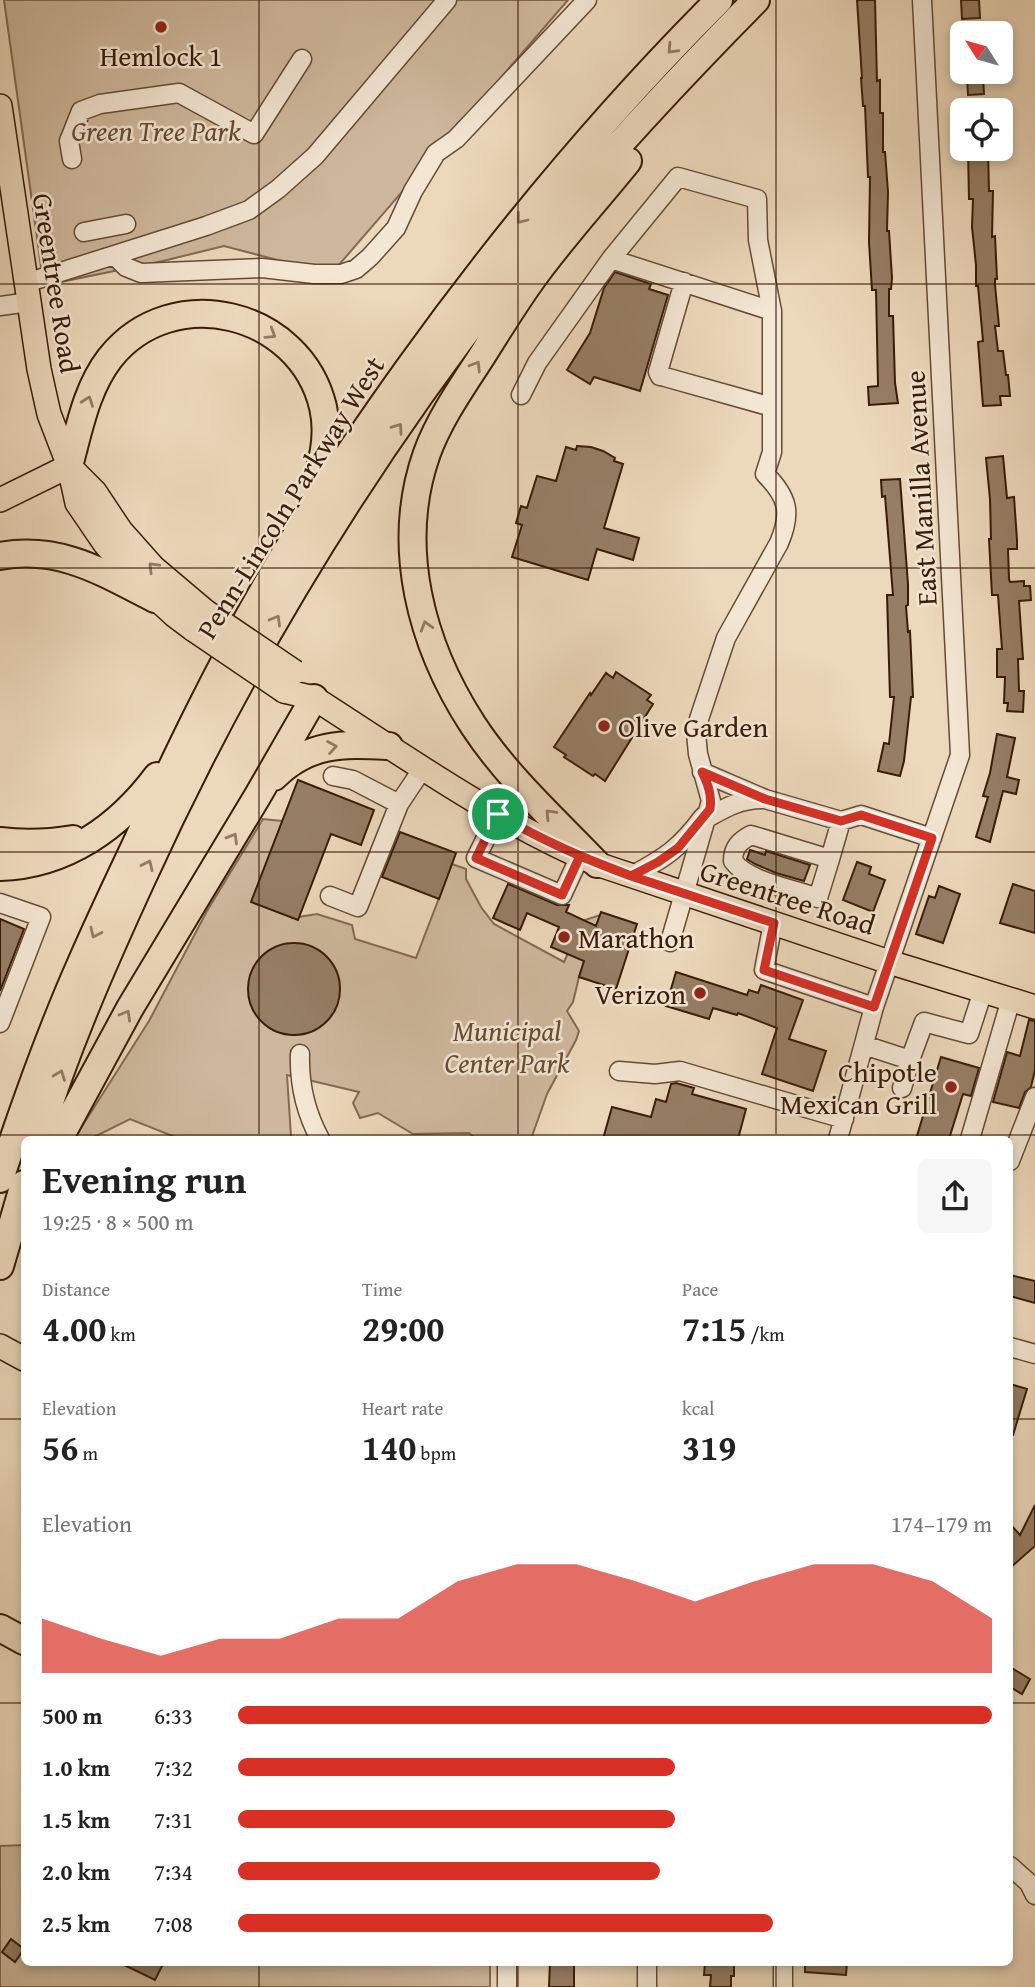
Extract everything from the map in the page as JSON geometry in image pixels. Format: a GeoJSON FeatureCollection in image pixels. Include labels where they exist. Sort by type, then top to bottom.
{"type":"FeatureCollection","features":[{"type":"Feature","properties":{"kind":"highway","name":"Penn-Lincoln Parkway West"},"geometry":{"type":"LineString","coordinates":[[0,1179],[26,1103],[80,965],[196,715],[232,645],[288,549],[391,392],[484,267],[583,146],[719,0]]}},
{"type":"Feature","properties":{"kind":"highway","name":"Penn-Lincoln Parkway West"},"geometry":{"type":"LineString","coordinates":[[39,1136],[100,974],[160,838],[224,712],[329,533],[368,472],[450,356],[552,223],[653,107],[756,0]]}},
{"type":"Feature","properties":{"kind":"highway"},"geometry":{"type":"LineString","coordinates":[[588,860],[490,749],[473,725],[444,672],[432,643],[415,582],[411,540],[416,496],[424,463],[437,429],[529,283],[640,146],[777,0]]}},
{"type":"Feature","properties":{"kind":"highway"},"geometry":{"type":"LineString","coordinates":[[69,467],[94,384],[106,363],[122,345],[149,327],[181,316],[213,314],[244,320],[271,334],[296,354],[306,366],[324,409],[323,458],[288,549]]}},
{"type":"Feature","properties":{"kind":"highway"},"geometry":{"type":"LineString","coordinates":[[0,556],[29,553],[65,557],[155,599]]}},
{"type":"Feature","properties":{"kind":"highway"},"geometry":{"type":"LineString","coordinates":[[61,1136],[130,1008],[314,698]]}},
{"type":"Feature","properties":{"kind":"highway"},"geometry":{"type":"LineString","coordinates":[[0,867],[33,864],[61,855],[86,842],[119,818],[155,780],[196,715]]}},
{"type":"Feature","properties":{"kind":"highway"},"geometry":{"type":"LineString","coordinates":[[257,797],[281,770],[305,754],[347,744],[389,746]]}},
{"type":"Feature","properties":{"kind":"highway"},"geometry":{"type":"LineString","coordinates":[[0,841],[31,843],[65,840],[93,832],[119,818]]}},
{"type":"Feature","properties":{"kind":"highway"},"geometry":{"type":"LineString","coordinates":[[0,1266],[21,1194]]}},
{"type":"Feature","properties":{"kind":"highway"},"geometry":{"type":"LineString","coordinates":[[0,1273],[21,1222]]}},
{"type":"Feature","properties":{"kind":"highway"},"geometry":{"type":"LineString","coordinates":[[0,1628],[21,1639]]}},
{"type":"Feature","properties":{"kind":"main road","name":"Greentree Road"},"geometry":{"type":"LineString","coordinates":[[0,106],[39,369],[46,403],[69,467],[77,503],[121,564],[155,599],[200,621],[314,698],[498,814],[588,860],[889,962],[1034,1004]]}},
{"type":"Feature","properties":{"kind":"main road","name":"Greentree Road"},"geometry":{"type":"LineString","coordinates":[[69,467],[95,492],[121,531],[200,621]]}},
{"type":"Feature","properties":{"kind":"main road"},"geometry":{"type":"LineString","coordinates":[[0,500],[69,467]]}},
{"type":"Feature","properties":{"kind":"main road"},"geometry":{"type":"LineString","coordinates":[[0,1346],[21,1357]]}},
{"type":"Feature","properties":{"kind":"street"},"geometry":{"type":"LineString","coordinates":[[0,306],[114,256],[250,210],[315,156],[447,0]]}},
{"type":"Feature","properties":{"kind":"street"},"geometry":{"type":"LineString","coordinates":[[114,256],[126,268],[141,273],[262,268],[341,274],[356,269],[396,228],[413,191],[436,153],[456,139],[587,0]]}},
{"type":"Feature","properties":{"kind":"street","name":"East Manilla Avenue"},"geometry":{"type":"LineString","coordinates":[[839,1136],[874,1007],[960,755],[922,0]]}},
{"type":"Feature","properties":{"kind":"street"},"geometry":{"type":"LineString","coordinates":[[72,159],[69,141],[81,111],[100,104],[155,95],[179,93],[254,134],[302,59]]}},
{"type":"Feature","properties":{"kind":"street"},"geometry":{"type":"LineString","coordinates":[[521,395],[537,363],[611,259],[678,177],[757,199],[758,240],[772,312],[772,452],[765,474],[781,492],[787,516],[779,543],[726,638],[699,719],[696,743],[711,801],[670,942]]}},
{"type":"Feature","properties":{"kind":"street"},"geometry":{"type":"LineString","coordinates":[[84,232],[126,224]]}},
{"type":"Feature","properties":{"kind":"street"},"geometry":{"type":"LineString","coordinates":[[611,259],[772,312]]}},
{"type":"Feature","properties":{"kind":"street"},"geometry":{"type":"LineString","coordinates":[[684,282],[658,372],[665,377],[772,407]]}},
{"type":"Feature","properties":{"kind":"street"},"geometry":{"type":"LineString","coordinates":[[330,896],[358,907],[399,804],[423,768]]}},
{"type":"Feature","properties":{"kind":"street"},"geometry":{"type":"LineString","coordinates":[[702,772],[765,799],[841,821],[861,815],[932,838]]}},
{"type":"Feature","properties":{"kind":"street"},"geometry":{"type":"LineString","coordinates":[[333,776],[353,780],[399,804]]}},
{"type":"Feature","properties":{"kind":"street"},"geometry":{"type":"LineString","coordinates":[[631,876],[678,848],[708,814],[747,799],[765,799]]}},
{"type":"Feature","properties":{"kind":"street"},"geometry":{"type":"LineString","coordinates":[[498,814],[476,858],[562,895],[588,860]]}},
{"type":"Feature","properties":{"kind":"street"},"geometry":{"type":"LineString","coordinates":[[831,859],[751,835],[737,844],[733,855],[737,866],[748,874],[818,898],[831,859],[841,821]]}},
{"type":"Feature","properties":{"kind":"street"},"geometry":{"type":"LineString","coordinates":[[0,904],[41,917],[0,1023]]}},
{"type":"Feature","properties":{"kind":"street"},"geometry":{"type":"LineString","coordinates":[[774,923],[764,970],[874,1007]]}},
{"type":"Feature","properties":{"kind":"street"},"geometry":{"type":"LineString","coordinates":[[969,1034],[983,991]]}},
{"type":"Feature","properties":{"kind":"street"},"geometry":{"type":"LineString","coordinates":[[971,1136],[1011,999]]}},
{"type":"Feature","properties":{"kind":"street"},"geometry":{"type":"LineString","coordinates":[[902,1088],[923,1022],[998,1044]]}},
{"type":"Feature","properties":{"kind":"street"},"geometry":{"type":"LineString","coordinates":[[863,1045],[910,1060]]}},
{"type":"Feature","properties":{"kind":"street"},"geometry":{"type":"LineString","coordinates":[[300,1054],[299,1079],[318,1136]]}},
{"type":"Feature","properties":{"kind":"street"},"geometry":{"type":"LineString","coordinates":[[619,1071],[655,1074],[680,1071],[844,1119]]}},
{"type":"Feature","properties":{"kind":"street"},"geometry":{"type":"LineString","coordinates":[[1013,1153],[1035,1097]]}},
{"type":"Feature","properties":{"kind":"street"},"geometry":{"type":"LineString","coordinates":[[1013,1348],[1035,1354]]}},
{"type":"Feature","properties":{"kind":"street"},"geometry":{"type":"LineString","coordinates":[[1013,1869],[1029,1882],[1035,1895]]}},
{"type":"Feature","properties":{"kind":"street"},"geometry":{"type":"LineString","coordinates":[[507,1966],[507,1987]]}},
{"type":"Feature","properties":{"kind":"street"},"geometry":{"type":"LineString","coordinates":[[647,1966],[647,1987]]}},
{"type":"Feature","properties":{"kind":"street"},"geometry":{"type":"LineString","coordinates":[[783,1966],[783,1987]]}},
{"type":"Feature","properties":{"kind":"green space","name":"Green Tree Park"},"geometry":{"type":"Polygon","coordinates":[[[4,0],[568,0],[331,274],[224,246],[46,285],[41,266],[4,0]]]}},
{"type":"Feature","properties":{"kind":"green space","name":"Municipal Center Park"},"geometry":{"type":"Polygon","coordinates":[[[263,819],[282,821],[292,918],[317,914],[352,925],[355,939],[416,958],[452,864],[466,869],[466,879],[494,924],[564,962],[582,921],[600,915],[573,1002],[567,1011],[579,1031],[547,1094],[532,1136],[413,1134],[378,1113],[360,1118],[353,1103],[359,1092],[287,1075],[291,1136],[172,1136],[130,1119],[96,1136],[76,1136],[149,1021],[207,911],[263,819]]]}},
{"type":"Feature","properties":{"kind":"green space"},"geometry":{"type":"Polygon","coordinates":[[[21,1845],[21,1966],[490,1966],[490,1987],[0,1987],[0,1846],[21,1845]]]}},
{"type":"Feature","properties":{"kind":"building"},"geometry":{"type":"Polygon","coordinates":[[[857,0],[875,0],[877,81],[880,80],[880,113],[883,113],[883,152],[888,192],[887,231],[892,278],[889,289],[889,316],[893,316],[898,403],[869,405],[868,387],[878,386],[876,290],[872,290],[869,242],[870,177],[857,0]]]}},
{"type":"Feature","properties":{"kind":"building"},"geometry":{"type":"Polygon","coordinates":[[[961,0],[979,0],[980,18],[962,19],[961,0]]]}},
{"type":"Feature","properties":{"kind":"building"},"geometry":{"type":"Polygon","coordinates":[[[967,84],[983,84],[984,94],[968,95],[967,84]]]}},
{"type":"Feature","properties":{"kind":"building"},"geometry":{"type":"Polygon","coordinates":[[[968,161],[988,161],[989,191],[993,191],[992,237],[995,236],[995,285],[999,326],[995,326],[998,351],[1003,351],[1010,396],[1000,396],[1001,405],[983,406],[978,342],[983,341],[976,286],[973,199],[969,199],[968,161]]]}},
{"type":"Feature","properties":{"kind":"building"},"geometry":{"type":"Polygon","coordinates":[[[615,272],[651,284],[649,289],[668,295],[640,391],[594,377],[590,384],[567,370],[590,333],[604,288],[615,272]]]}},
{"type":"Feature","properties":{"kind":"building"},"geometry":{"type":"Polygon","coordinates":[[[577,446],[603,451],[615,458],[614,461],[623,464],[604,528],[639,538],[633,560],[597,549],[588,580],[512,557],[522,525],[516,523],[521,506],[527,508],[537,476],[556,481],[566,447],[576,450],[577,446]]]}},
{"type":"Feature","properties":{"kind":"building"},"geometry":{"type":"Polygon","coordinates":[[[1003,456],[1007,498],[1014,497],[1017,540],[1017,549],[1008,549],[1009,579],[1010,582],[1024,581],[1024,586],[1030,586],[1031,600],[1019,601],[1023,659],[1018,659],[1019,691],[1024,691],[1023,712],[1007,711],[1008,703],[1004,703],[1005,677],[997,677],[997,649],[1002,649],[998,595],[992,595],[990,499],[986,458],[1003,456]]]}},
{"type":"Feature","properties":{"kind":"building"},"geometry":{"type":"Polygon","coordinates":[[[900,479],[913,697],[900,776],[878,771],[884,743],[889,744],[894,697],[890,697],[887,595],[893,595],[885,496],[882,497],[881,480],[900,479]]]}},
{"type":"Feature","properties":{"kind":"building","name":"Olive Garden"},"geometry":{"type":"Polygon","coordinates":[[[616,672],[651,695],[647,700],[653,704],[605,781],[564,757],[566,755],[554,747],[606,673],[613,678],[616,672]]]}},
{"type":"Feature","properties":{"kind":"building"},"geometry":{"type":"Polygon","coordinates":[[[997,734],[1015,738],[1007,777],[1019,780],[1016,794],[1003,791],[990,842],[976,837],[988,797],[983,796],[997,734]]]}},
{"type":"Feature","properties":{"kind":"building"},"geometry":{"type":"Polygon","coordinates":[[[298,780],[374,810],[361,845],[331,834],[298,920],[251,902],[298,780]]]}},
{"type":"Feature","properties":{"kind":"building"},"geometry":{"type":"Polygon","coordinates":[[[400,832],[456,853],[439,899],[382,877],[400,832]]]}},
{"type":"Feature","properties":{"kind":"building"},"geometry":{"type":"Polygon","coordinates":[[[750,850],[765,855],[766,851],[810,865],[804,881],[755,864],[747,859],[750,850]]]}},
{"type":"Feature","properties":{"kind":"building"},"geometry":{"type":"Polygon","coordinates":[[[857,862],[871,867],[869,874],[885,880],[873,912],[843,900],[857,862]]]}},
{"type":"Feature","properties":{"kind":"building"},"geometry":{"type":"Polygon","coordinates":[[[508,884],[557,905],[569,905],[566,912],[596,926],[601,912],[637,924],[616,989],[579,977],[584,961],[551,947],[559,927],[527,913],[520,930],[493,918],[508,884]]]}},
{"type":"Feature","properties":{"kind":"building"},"geometry":{"type":"Polygon","coordinates":[[[1013,884],[1035,891],[1035,933],[1000,923],[1013,884]]]}},
{"type":"Feature","properties":{"kind":"building"},"geometry":{"type":"Polygon","coordinates":[[[939,886],[960,894],[943,943],[916,934],[929,896],[935,898],[939,886]]]}},
{"type":"Feature","properties":{"kind":"building"},"geometry":{"type":"Polygon","coordinates":[[[0,919],[24,929],[0,991],[0,919]]]}},
{"type":"Feature","properties":{"kind":"building"},"geometry":{"type":"Polygon","coordinates":[[[294,943],[312,947],[326,957],[336,971],[340,989],[336,1007],[326,1021],[312,1031],[294,1035],[276,1031],[262,1021],[252,1007],[248,989],[252,971],[262,957],[276,947],[294,943]]]}},
{"type":"Feature","properties":{"kind":"building"},"geometry":{"type":"Polygon","coordinates":[[[676,972],[747,995],[749,990],[758,993],[761,985],[803,1000],[789,1039],[826,1051],[813,1091],[762,1074],[777,1028],[738,1013],[737,1015],[713,1008],[709,1019],[666,1006],[676,972]]]}},
{"type":"Feature","properties":{"kind":"building"},"geometry":{"type":"Polygon","coordinates":[[[1029,1020],[1035,1021],[1035,1070],[1031,1087],[1025,1092],[1019,1108],[993,1102],[1007,1052],[1020,1056],[1029,1020]]]}},
{"type":"Feature","properties":{"kind":"building"},"geometry":{"type":"Polygon","coordinates":[[[941,1057],[979,1068],[971,1096],[963,1094],[950,1136],[917,1136],[941,1057]]]}},
{"type":"Feature","properties":{"kind":"building"},"geometry":{"type":"Polygon","coordinates":[[[671,1084],[694,1088],[692,1094],[746,1109],[739,1136],[604,1136],[612,1107],[651,1117],[656,1099],[666,1102],[671,1084]]]}},
{"type":"Feature","properties":{"kind":"building"},"geometry":{"type":"Polygon","coordinates":[[[1013,1276],[1035,1281],[1035,1303],[1013,1297],[1013,1276]]]}},
{"type":"Feature","properties":{"kind":"building"},"geometry":{"type":"Polygon","coordinates":[[[1013,1385],[1027,1389],[1013,1435],[1013,1385]]]}},
{"type":"Feature","properties":{"kind":"building"},"geometry":{"type":"Polygon","coordinates":[[[1035,1505],[1035,1546],[1013,1565],[1013,1527],[1020,1535],[1035,1505]]]}},
{"type":"Feature","properties":{"kind":"building"},"geometry":{"type":"Polygon","coordinates":[[[1013,1669],[1030,1679],[1022,1694],[1013,1689],[1013,1669]]]}},
{"type":"Feature","properties":{"kind":"building"},"geometry":{"type":"Polygon","coordinates":[[[11,1939],[21,1947],[21,1953],[15,1962],[2,1952],[11,1939]]]}},
{"type":"Feature","properties":{"kind":"building"},"geometry":{"type":"Polygon","coordinates":[[[126,1966],[162,1966],[155,1980],[126,1966]]]}},
{"type":"Feature","properties":{"kind":"building"},"geometry":{"type":"Polygon","coordinates":[[[550,1966],[574,1966],[574,1987],[549,1987],[550,1966]]]}},
{"type":"Feature","properties":{"kind":"building"},"geometry":{"type":"Polygon","coordinates":[[[705,1966],[734,1966],[731,1987],[710,1987],[711,1975],[704,1975],[705,1966]]]}},
{"type":"Feature","properties":{"kind":"building"},"geometry":{"type":"Polygon","coordinates":[[[805,1966],[847,1966],[846,1975],[805,1972],[805,1966]]]}},
{"type":"Feature","properties":{"kind":"place","name":"Hemlock 1"},"geometry":{"type":"Point","coordinates":[161,27]}},
{"type":"Feature","properties":{"kind":"place","name":"Olive Garden"},"geometry":{"type":"Point","coordinates":[604,726]}},
{"type":"Feature","properties":{"kind":"place","name":"Marathon"},"geometry":{"type":"Point","coordinates":[564,937]}},
{"type":"Feature","properties":{"kind":"place","name":"Verizon"},"geometry":{"type":"Point","coordinates":[700,993]}},
{"type":"Feature","properties":{"kind":"place","name":"Chipotle Mexican Grill"},"geometry":{"type":"Point","coordinates":[951,1087]}},
{"type":"Feature","properties":{"kind":"route"},"geometry":{"type":"LineString","coordinates":[[498,814],[476,858],[562,895],[580,856],[631,876],[774,923],[764,970],[874,1007],[932,838],[861,815],[841,821],[765,799],[702,772],[710,792],[710,809],[678,848],[631,876],[555,846],[498,814]]}}]}
